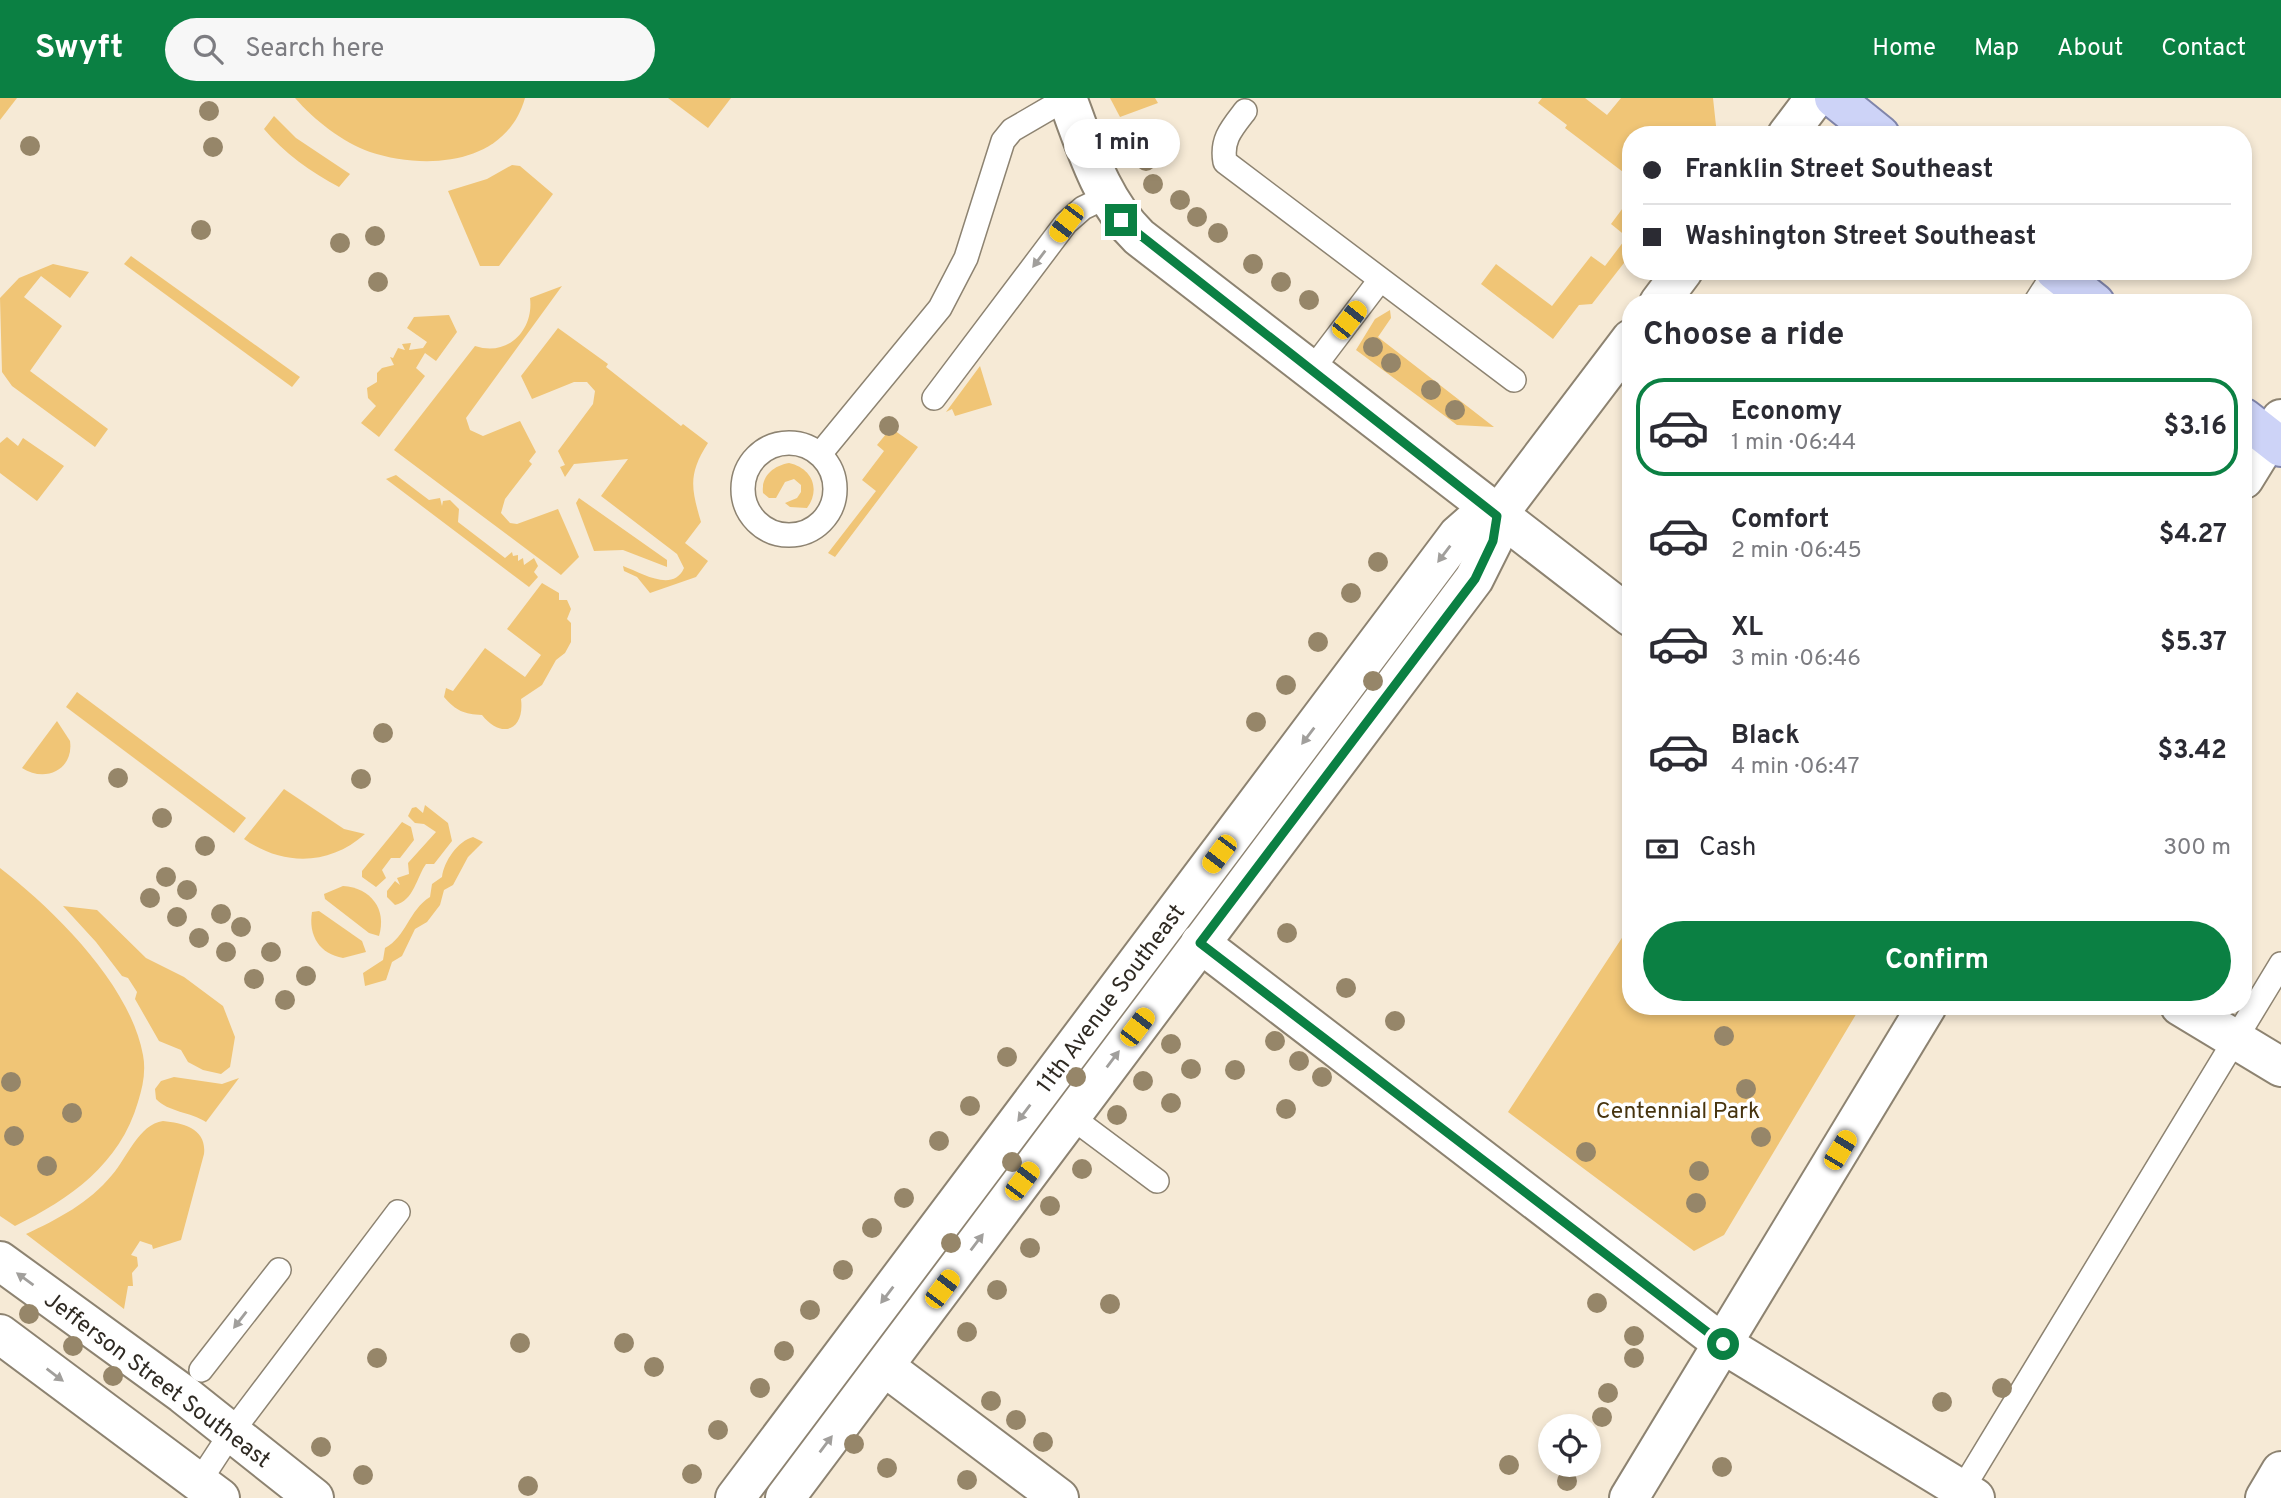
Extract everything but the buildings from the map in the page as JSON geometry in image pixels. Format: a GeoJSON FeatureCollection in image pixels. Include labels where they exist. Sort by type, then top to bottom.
{"type":"FeatureCollection","features":[{"type":"Feature","properties":{"kind":"main road"},"geometry":{"type":"LineString","coordinates":[[1834,98],[1869,126]]}},
{"type":"Feature","properties":{"kind":"main road"},"geometry":{"type":"LineString","coordinates":[[2065,280],[2083,294]]}},
{"type":"Feature","properties":{"kind":"street"},"geometry":{"type":"LineString","coordinates":[[1067,98],[1106,197],[1121,220],[1139,237],[1622,610]]}},
{"type":"Feature","properties":{"kind":"street"},"geometry":{"type":"LineString","coordinates":[[1794,126],[1815,98]]}},
{"type":"Feature","properties":{"kind":"street","name":"11th Avenue Southeast"},"geometry":{"type":"LineString","coordinates":[[785,1498],[1475,579],[1493,541],[1497,516],[1622,351]]}},
{"type":"Feature","properties":{"kind":"street"},"geometry":{"type":"LineString","coordinates":[[2252,463],[2269,430]]}},
{"type":"Feature","properties":{"kind":"street","name":"11th Avenue Southeast"},"geometry":{"type":"LineString","coordinates":[[735,1498],[1454,541],[1475,520],[1497,516]]}},
{"type":"Feature","properties":{"kind":"street"},"geometry":{"type":"LineString","coordinates":[[1200,943],[1723,1344],[1964,1495]]}},
{"type":"Feature","properties":{"kind":"street"},"geometry":{"type":"LineString","coordinates":[[1629,1498],[1922,1015]]}},
{"type":"Feature","properties":{"kind":"street"},"geometry":{"type":"LineString","coordinates":[[2195,1015],[2281,1067]]}},
{"type":"Feature","properties":{"kind":"street","name":"Jefferson Street Southeast"},"geometry":{"type":"LineString","coordinates":[[0,1261],[183,1394],[314,1498]]}},
{"type":"Feature","properties":{"kind":"street"},"geometry":{"type":"LineString","coordinates":[[0,1334],[209,1490]]}},
{"type":"Feature","properties":{"kind":"street"},"geometry":{"type":"LineString","coordinates":[[885,1367],[1059,1498]]}},
{"type":"Feature","properties":{"kind":"street"},"geometry":{"type":"LineString","coordinates":[[2265,1498],[2281,1471]]}},
{"type":"Feature","properties":{"kind":"lane"},"geometry":{"type":"LineString","coordinates":[[820,454],[940,308],[967,258],[1003,141],[1012,130],[1067,98]]}},
{"type":"Feature","properties":{"kind":"lane"},"geometry":{"type":"LineString","coordinates":[[1245,111],[1227,135],[1222,147],[1225,162],[1514,380]]}},
{"type":"Feature","properties":{"kind":"lane"},"geometry":{"type":"LineString","coordinates":[[934,398],[1066,223],[1083,208],[1106,197]]}},
{"type":"Feature","properties":{"kind":"lane"},"geometry":{"type":"LineString","coordinates":[[1311,371],[1380,279]]}},
{"type":"Feature","properties":{"kind":"lane"},"geometry":{"type":"LineString","coordinates":[[792,443],[807,446],[820,454],[830,466],[835,481],[835,496],[830,511],[821,523],[798,535],[777,535],[751,518],[742,490],[744,474],[752,461],[763,451],[792,443]]}},
{"type":"Feature","properties":{"kind":"lane"},"geometry":{"type":"LineString","coordinates":[[2252,1013],[2281,964]]}},
{"type":"Feature","properties":{"kind":"lane"},"geometry":{"type":"LineString","coordinates":[[1964,1495],[2251,1015]]}},
{"type":"Feature","properties":{"kind":"lane"},"geometry":{"type":"LineString","coordinates":[[1070,1116],[1157,1181]]}},
{"type":"Feature","properties":{"kind":"lane"},"geometry":{"type":"LineString","coordinates":[[209,1490],[232,1433],[398,1212]]}},
{"type":"Feature","properties":{"kind":"lane"},"geometry":{"type":"LineString","coordinates":[[201,1370],[279,1270]]}},
{"type":"Feature","properties":{"kind":"green space"},"geometry":{"type":"Polygon","coordinates":[[[0,98],[17,98],[0,120],[0,98]]]}},
{"type":"Feature","properties":{"kind":"green space"},"geometry":{"type":"Polygon","coordinates":[[[295,98],[525,98],[515,121],[500,138],[482,150],[438,161],[415,161],[392,158],[360,148],[329,130],[295,98]]]}},
{"type":"Feature","properties":{"kind":"green space"},"geometry":{"type":"Polygon","coordinates":[[[668,98],[731,98],[708,128],[668,98]]]}},
{"type":"Feature","properties":{"kind":"green space"},"geometry":{"type":"Polygon","coordinates":[[[1110,98],[1155,98],[1158,103],[1120,117],[1110,98]]]}},
{"type":"Feature","properties":{"kind":"green space"},"geometry":{"type":"Polygon","coordinates":[[[1542,98],[1585,98],[1607,115],[1621,98],[1713,98],[1716,126],[1622,126],[1622,171],[1565,128],[1567,125],[1538,103],[1542,98]]]}},
{"type":"Feature","properties":{"kind":"green space"},"geometry":{"type":"Polygon","coordinates":[[[274,116],[296,138],[350,174],[339,187],[298,161],[272,138],[264,129],[274,116]]]}},
{"type":"Feature","properties":{"kind":"green space"},"geometry":{"type":"Polygon","coordinates":[[[512,165],[520,166],[553,194],[499,266],[480,266],[448,191],[487,179],[512,165]]]}},
{"type":"Feature","properties":{"kind":"green space"},"geometry":{"type":"Polygon","coordinates":[[[1622,209],[1622,233],[1611,224],[1622,209]]]}},
{"type":"Feature","properties":{"kind":"green space"},"geometry":{"type":"Polygon","coordinates":[[[1622,244],[1622,266],[1592,304],[1579,305],[1553,339],[1481,284],[1496,264],[1552,306],[1591,256],[1605,266],[1622,244]]]}},
{"type":"Feature","properties":{"kind":"green space"},"geometry":{"type":"Polygon","coordinates":[[[131,256],[300,377],[292,387],[124,264],[131,256]]]}},
{"type":"Feature","properties":{"kind":"green space"},"geometry":{"type":"Polygon","coordinates":[[[53,264],[89,272],[70,298],[41,276],[24,297],[62,326],[30,371],[108,429],[95,447],[12,386],[2,372],[0,298],[19,278],[53,264]]]}},
{"type":"Feature","properties":{"kind":"green space"},"geometry":{"type":"Polygon","coordinates":[[[562,286],[466,418],[470,430],[483,436],[520,421],[536,452],[529,461],[532,464],[505,499],[501,513],[510,523],[517,524],[558,509],[579,557],[561,575],[394,450],[475,346],[498,348],[508,344],[523,330],[528,321],[530,298],[562,286]]]}},
{"type":"Feature","properties":{"kind":"green space"},"geometry":{"type":"Polygon","coordinates":[[[1390,310],[1391,318],[1378,337],[1494,427],[1457,425],[1356,350],[1375,319],[1390,310]]]}},
{"type":"Feature","properties":{"kind":"green space"},"geometry":{"type":"Polygon","coordinates":[[[449,315],[457,332],[436,361],[425,353],[416,368],[425,376],[379,437],[361,423],[376,406],[368,398],[367,388],[377,382],[377,373],[382,368],[394,365],[390,357],[393,358],[398,348],[405,350],[402,344],[411,343],[409,350],[423,348],[427,342],[407,328],[414,317],[449,315]]]}},
{"type":"Feature","properties":{"kind":"green space"},"geometry":{"type":"Polygon","coordinates":[[[558,328],[608,364],[606,367],[681,426],[683,424],[708,443],[697,464],[693,481],[701,522],[685,543],[708,561],[696,577],[650,593],[637,577],[624,571],[623,566],[665,580],[679,575],[684,568],[677,554],[601,496],[628,459],[574,464],[565,477],[560,467],[565,465],[558,451],[593,404],[595,391],[587,382],[574,382],[532,399],[521,376],[558,328]]]}},
{"type":"Feature","properties":{"kind":"green space"},"geometry":{"type":"Polygon","coordinates":[[[980,366],[992,405],[955,416],[952,409],[946,412],[980,366]]]}},
{"type":"Feature","properties":{"kind":"green space"},"geometry":{"type":"Polygon","coordinates":[[[891,428],[918,447],[835,557],[828,553],[876,491],[862,480],[884,451],[877,445],[891,428]]]}},
{"type":"Feature","properties":{"kind":"green space"},"geometry":{"type":"Polygon","coordinates":[[[7,437],[18,446],[23,438],[64,466],[37,501],[0,473],[0,443],[7,437]]]}},
{"type":"Feature","properties":{"kind":"green space"},"geometry":{"type":"Polygon","coordinates":[[[789,463],[803,469],[812,480],[813,494],[807,508],[790,507],[785,503],[797,498],[801,492],[801,485],[794,479],[785,482],[776,498],[769,498],[763,493],[764,482],[769,473],[789,463]]]}},
{"type":"Feature","properties":{"kind":"green space"},"geometry":{"type":"Polygon","coordinates":[[[396,475],[429,500],[440,498],[442,506],[443,501],[450,500],[459,509],[458,522],[505,558],[512,552],[513,556],[518,555],[518,561],[523,558],[524,565],[534,558],[538,566],[534,572],[538,577],[529,587],[386,479],[396,475]]]}},
{"type":"Feature","properties":{"kind":"green space"},"geometry":{"type":"Polygon","coordinates":[[[579,498],[667,560],[667,567],[623,550],[594,551],[576,503],[579,498]]]}},
{"type":"Feature","properties":{"kind":"green space"},"geometry":{"type":"Polygon","coordinates":[[[542,583],[559,593],[559,600],[567,600],[571,609],[567,619],[571,623],[571,642],[565,653],[556,660],[542,685],[521,699],[521,710],[516,724],[504,729],[490,723],[482,715],[465,713],[452,706],[444,697],[446,688],[453,691],[485,648],[525,677],[541,655],[507,629],[542,583]]]}},
{"type":"Feature","properties":{"kind":"green space"},"geometry":{"type":"Polygon","coordinates":[[[77,692],[246,818],[234,833],[66,707],[77,692]]]}},
{"type":"Feature","properties":{"kind":"green space"},"geometry":{"type":"Polygon","coordinates":[[[57,721],[70,741],[70,751],[63,766],[48,774],[22,768],[57,721]]]}},
{"type":"Feature","properties":{"kind":"green space"},"geometry":{"type":"Polygon","coordinates":[[[284,789],[344,829],[365,834],[336,852],[306,859],[274,854],[244,839],[284,789]]]}},
{"type":"Feature","properties":{"kind":"green space"},"geometry":{"type":"Polygon","coordinates":[[[425,805],[448,823],[452,841],[434,864],[426,864],[407,899],[395,905],[387,897],[387,891],[395,881],[400,885],[397,878],[409,874],[408,863],[436,832],[424,824],[415,823],[408,816],[412,808],[416,807],[423,813],[425,805]]]}},
{"type":"Feature","properties":{"kind":"green space"},"geometry":{"type":"Polygon","coordinates":[[[402,822],[411,827],[414,840],[400,858],[391,858],[382,870],[386,878],[376,887],[362,877],[362,871],[402,822]]]}},
{"type":"Feature","properties":{"kind":"green space"},"geometry":{"type":"Polygon","coordinates":[[[473,837],[483,842],[468,857],[453,885],[444,890],[440,905],[427,922],[415,929],[402,956],[392,962],[386,980],[365,986],[363,973],[383,960],[385,948],[398,937],[417,909],[430,897],[432,884],[442,877],[453,852],[473,837]]]}},
{"type":"Feature","properties":{"kind":"green space"},"geometry":{"type":"Polygon","coordinates":[[[0,868],[66,927],[106,976],[123,1002],[135,1028],[144,1067],[144,1079],[130,1124],[106,1161],[55,1204],[15,1226],[0,1216],[0,868]]]}},
{"type":"Feature","properties":{"kind":"green space"},"geometry":{"type":"Polygon","coordinates":[[[343,886],[362,891],[375,902],[381,917],[379,936],[369,933],[325,899],[324,894],[343,886]]]}},
{"type":"Feature","properties":{"kind":"green space"},"geometry":{"type":"Polygon","coordinates":[[[63,906],[97,910],[146,958],[184,977],[223,1006],[235,1037],[230,1067],[221,1074],[203,1070],[188,1062],[181,1050],[159,1041],[135,999],[137,992],[128,978],[122,976],[63,906]]]}},
{"type":"Feature","properties":{"kind":"green space"},"geometry":{"type":"Polygon","coordinates":[[[319,911],[362,941],[366,952],[343,958],[322,948],[314,936],[311,921],[312,912],[319,911]]]}},
{"type":"Feature","properties":{"kind":"green space","name":"Centennial Park"},"geometry":{"type":"Polygon","coordinates":[[[1622,938],[1622,1015],[1856,1015],[1724,1235],[1694,1251],[1508,1112],[1622,938]]]}},
{"type":"Feature","properties":{"kind":"green space"},"geometry":{"type":"Polygon","coordinates":[[[174,1077],[222,1084],[239,1078],[206,1122],[167,1107],[156,1099],[155,1089],[161,1081],[174,1077]]]}},
{"type":"Feature","properties":{"kind":"green space"},"geometry":{"type":"Polygon","coordinates":[[[155,1123],[179,1123],[198,1133],[204,1145],[204,1154],[181,1240],[153,1249],[152,1245],[140,1241],[131,1255],[137,1257],[138,1266],[132,1273],[133,1286],[128,1286],[124,1309],[26,1234],[61,1216],[93,1194],[112,1175],[140,1135],[155,1123]]]}},
{"type":"Feature","properties":{"kind":"route"},"geometry":{"type":"LineString","coordinates":[[1121,220],[1139,237],[1497,516],[1493,541],[1475,579],[1200,943],[1420,1109],[1723,1344]]}}]}
